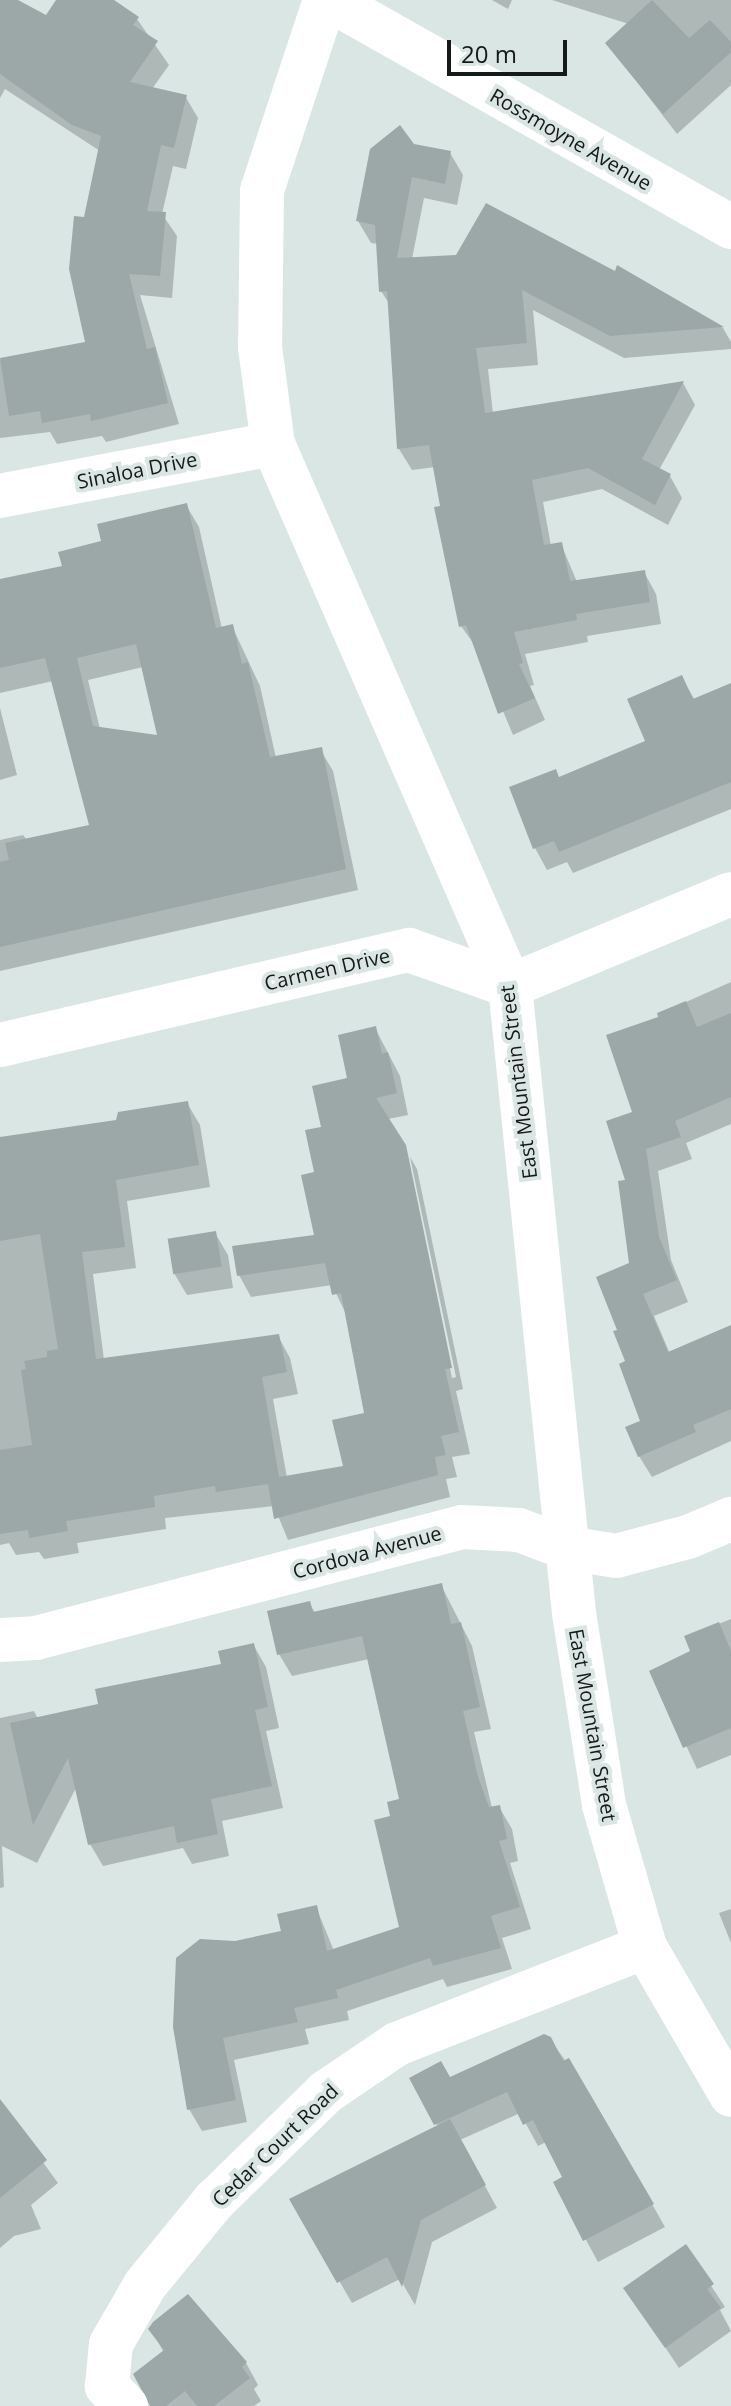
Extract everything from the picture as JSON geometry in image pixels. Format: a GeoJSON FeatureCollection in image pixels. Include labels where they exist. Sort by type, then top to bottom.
{"type":"FeatureCollection","features":[{"type":"Feature","properties":{"kind":"street","name":"Rossmoyne Avenue"},"geometry":{"type":"LineString","coordinates":[[327,0],[731,227]]}},
{"type":"Feature","properties":{"kind":"street","name":"East Mountain Street"},"geometry":{"type":"LineString","coordinates":[[327,0],[262,191],[260,347],[273,444],[510,986],[567,1548],[604,1805],[645,1947],[731,2095]]}},
{"type":"Feature","properties":{"kind":"street","name":"Sinaloa Drive"},"geometry":{"type":"LineString","coordinates":[[0,496],[273,444]]}},
{"type":"Feature","properties":{"kind":"street"},"geometry":{"type":"LineString","coordinates":[[510,986],[731,894]]}},
{"type":"Feature","properties":{"kind":"street","name":"Carmen Drive"},"geometry":{"type":"LineString","coordinates":[[0,1045],[409,950],[510,986]]}},
{"type":"Feature","properties":{"kind":"street","name":"Cordova Avenue"},"geometry":{"type":"LineString","coordinates":[[0,1640],[36,1638],[462,1527],[519,1530],[567,1548],[616,1556],[688,1537],[731,1519]]}},
{"type":"Feature","properties":{"kind":"street","name":"Cedar Court Road"},"geometry":{"type":"LineString","coordinates":[[126,2406],[107,2386],[111,2344],[145,2285],[214,2201],[326,2092],[397,2044],[645,1947]]}},
{"type":"Feature","properties":{"kind":"building"},"geometry":{"type":"Polygon","coordinates":[[[0,0],[18,0],[46,15],[56,0],[114,0],[139,17],[133,25],[158,41],[130,82],[187,95],[174,148],[161,145],[147,211],[166,212],[160,276],[129,274],[147,349],[155,347],[168,403],[91,421],[90,414],[42,423],[40,411],[9,416],[0,358],[85,342],[69,269],[74,216],[84,217],[101,136],[72,125],[0,74],[0,0]]]}},
{"type":"Feature","properties":{"kind":"building"},"geometry":{"type":"Polygon","coordinates":[[[652,0],[689,38],[710,20],[731,42],[731,52],[663,114],[605,43],[652,0]]]}},
{"type":"Feature","properties":{"kind":"building"},"geometry":{"type":"Polygon","coordinates":[[[400,125],[414,144],[451,151],[445,184],[412,177],[397,258],[456,255],[486,203],[615,271],[617,265],[724,327],[610,336],[522,290],[527,343],[476,348],[485,413],[684,381],[642,459],[671,474],[655,505],[588,468],[532,480],[544,545],[562,542],[570,581],[645,570],[650,602],[576,614],[577,620],[514,632],[523,663],[519,664],[535,698],[498,714],[466,625],[459,627],[434,507],[440,506],[429,445],[397,449],[387,291],[379,292],[375,225],[356,221],[370,149],[400,125]]]}},
{"type":"Feature","properties":{"kind":"building"},"geometry":{"type":"Polygon","coordinates":[[[187,503],[216,628],[233,624],[242,664],[248,662],[270,757],[322,747],[346,869],[0,947],[0,862],[9,860],[5,843],[89,825],[45,658],[0,668],[0,579],[62,566],[58,552],[101,541],[97,524],[187,503]],[[136,644],[77,658],[93,726],[157,735],[136,644]]]}},
{"type":"Feature","properties":{"kind":"building"},"geometry":{"type":"Polygon","coordinates":[[[682,675],[693,699],[731,683],[731,782],[559,852],[554,841],[533,849],[509,787],[556,769],[559,777],[645,741],[627,699],[682,675]]]}},
{"type":"Feature","properties":{"kind":"building"},"geometry":{"type":"Polygon","coordinates":[[[686,1001],[697,1027],[731,1013],[731,1097],[675,1121],[681,1137],[646,1149],[659,1237],[677,1280],[643,1294],[668,1352],[731,1325],[731,1409],[693,1425],[696,1432],[638,1457],[625,1427],[640,1421],[619,1364],[625,1361],[613,1331],[617,1330],[596,1277],[629,1263],[618,1181],[625,1180],[606,1121],[632,1112],[606,1035],[658,1017],[657,1013],[686,1001]]]}},
{"type":"Feature","properties":{"kind":"building"},"geometry":{"type":"Polygon","coordinates":[[[376,1026],[382,1054],[388,1052],[397,1093],[376,1098],[406,1145],[452,1368],[445,1369],[459,1432],[441,1436],[446,1455],[435,1457],[438,1475],[274,1519],[268,1484],[216,1492],[215,1486],[154,1496],[155,1507],[66,1521],[68,1531],[29,1538],[28,1530],[0,1534],[0,1450],[32,1445],[21,1370],[26,1369],[24,1361],[47,1357],[47,1351],[58,1349],[40,1234],[0,1241],[0,1137],[116,1120],[118,1112],[188,1101],[199,1165],[116,1180],[125,1247],[82,1252],[96,1359],[279,1334],[287,1372],[262,1377],[279,1477],[343,1466],[332,1420],[364,1413],[341,1293],[332,1295],[325,1263],[237,1276],[232,1246],[314,1235],[301,1175],[314,1172],[305,1130],[321,1127],[312,1086],[347,1078],[338,1035],[376,1026]]]}},
{"type":"Feature","properties":{"kind":"building"},"geometry":{"type":"Polygon","coordinates":[[[216,1231],[222,1267],[173,1274],[168,1239],[216,1231]]]}},
{"type":"Feature","properties":{"kind":"building"},"geometry":{"type":"Polygon","coordinates":[[[442,1583],[451,1624],[461,1622],[480,1707],[463,1711],[478,1777],[489,1807],[500,1805],[507,1839],[499,1841],[520,1907],[491,1916],[501,1948],[433,1966],[430,1958],[336,1990],[338,1998],[294,2008],[298,2022],[223,2038],[236,2100],[187,2110],[173,2027],[176,1958],[200,1939],[235,1941],[281,1931],[277,1914],[317,1905],[327,1951],[399,1927],[374,1820],[390,1816],[387,1802],[399,1799],[362,1636],[277,1655],[267,1611],[310,1601],[313,1612],[442,1583]]]}},
{"type":"Feature","properties":{"kind":"building"},"geometry":{"type":"Polygon","coordinates":[[[719,1622],[731,1651],[731,1728],[683,1748],[649,1671],[690,1651],[684,1636],[719,1622]]]}},
{"type":"Feature","properties":{"kind":"building"},"geometry":{"type":"Polygon","coordinates":[[[254,1643],[268,1707],[255,1710],[272,1786],[211,1799],[218,1834],[177,1843],[174,1826],[88,1845],[68,1758],[33,1825],[10,1723],[98,1704],[95,1689],[221,1664],[218,1651],[254,1643]]]}},
{"type":"Feature","properties":{"kind":"building"},"geometry":{"type":"Polygon","coordinates":[[[544,2034],[551,2037],[563,2061],[569,2058],[654,2204],[583,2241],[553,2182],[562,2177],[533,2120],[523,2125],[507,2092],[434,2125],[409,2078],[441,2061],[450,2077],[544,2034]]]}},
{"type":"Feature","properties":{"kind":"building"},"geometry":{"type":"Polygon","coordinates":[[[0,2099],[47,2160],[0,2198],[0,2099]]]}},
{"type":"Feature","properties":{"kind":"building"},"geometry":{"type":"Polygon","coordinates":[[[450,2119],[486,2185],[421,2220],[402,2287],[387,2257],[337,2283],[289,2199],[450,2119]]]}},
{"type":"Feature","properties":{"kind":"building"},"geometry":{"type":"Polygon","coordinates":[[[686,2244],[714,2284],[707,2289],[721,2308],[665,2348],[623,2288],[686,2244]]]}},
{"type":"Feature","properties":{"kind":"building"},"geometry":{"type":"Polygon","coordinates":[[[188,2294],[247,2362],[242,2367],[250,2378],[214,2406],[197,2406],[185,2391],[166,2406],[150,2406],[133,2374],[164,2350],[148,2329],[188,2294]]]}}]}
